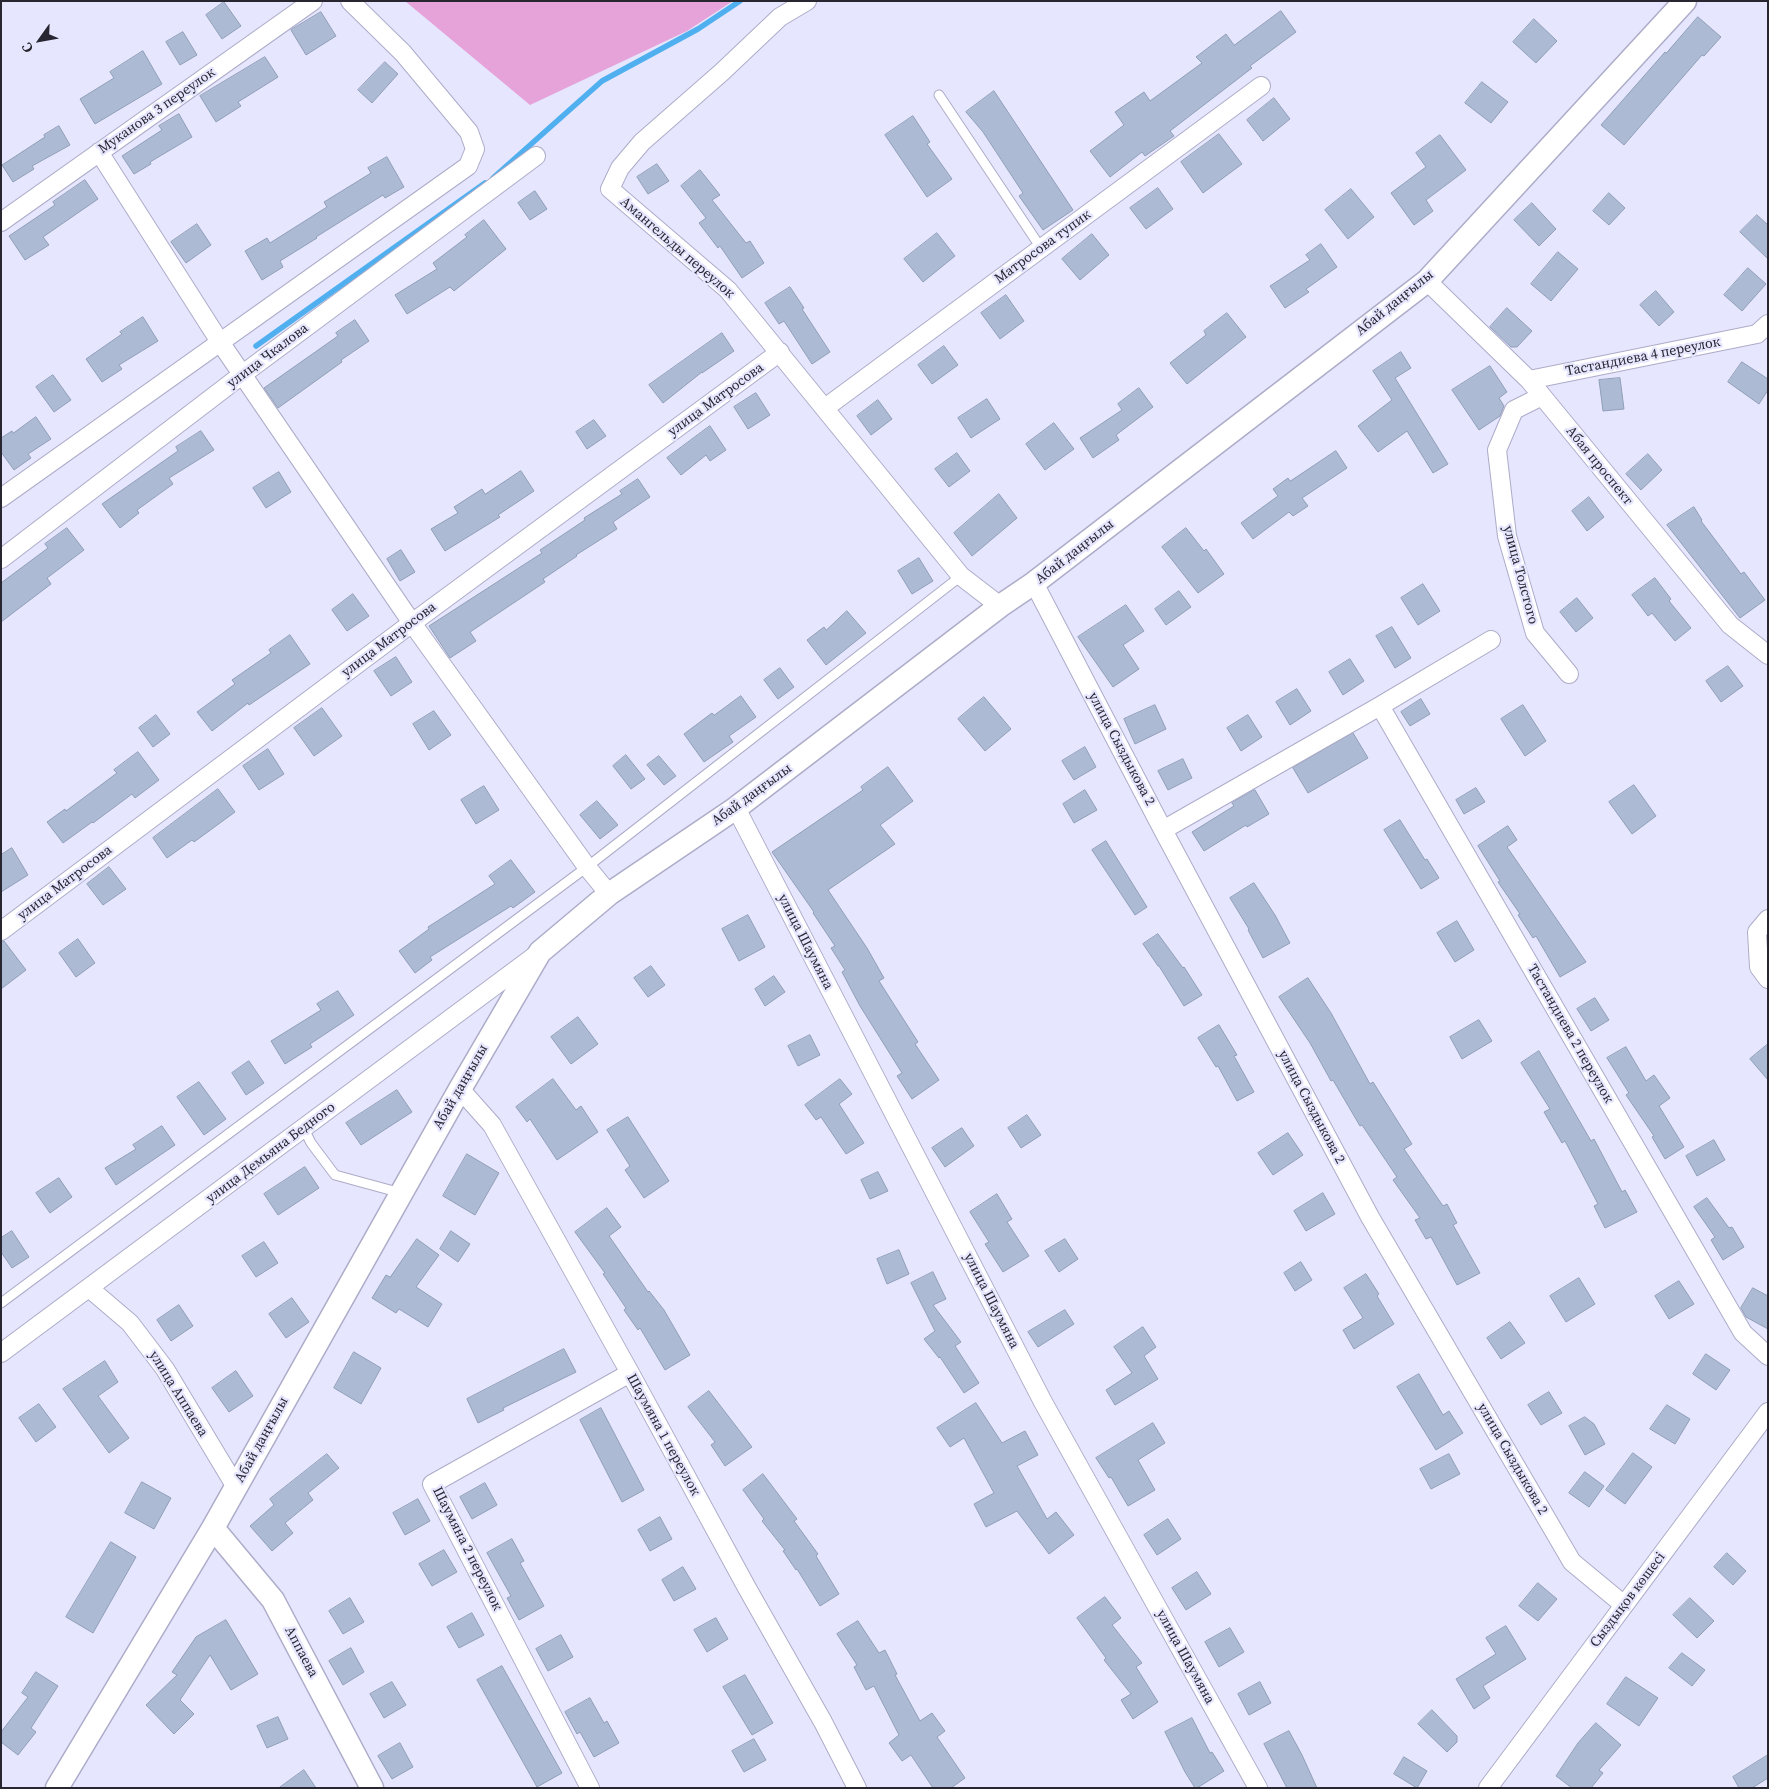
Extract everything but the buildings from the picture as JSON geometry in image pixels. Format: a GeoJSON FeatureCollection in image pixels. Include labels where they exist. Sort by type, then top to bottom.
{"type":"FeatureCollection","features":[{"type":"Feature","properties":{"kind":"street","name":"Муканова 3 переулок"},"geometry":{"type":"LineString","coordinates":[[1,222],[313,1]]}},
{"type":"Feature","properties":{"kind":"street"},"geometry":{"type":"LineString","coordinates":[[1,498],[468,166],[475,149],[469,132],[403,53],[350,1]]}},
{"type":"Feature","properties":{"kind":"street","name":"Амангельды переулок"},"geometry":{"type":"LineString","coordinates":[[807,1],[780,17],[722,72],[642,142],[620,168],[610,189],[728,290],[962,576],[1000,606]]}},
{"type":"Feature","properties":{"kind":"street","name":"Абай даңғылы"},"geometry":{"type":"LineString","coordinates":[[57,1788],[213,1528],[460,1089],[540,952],[610,894],[736,808],[1000,606],[1034,583],[1427,280],[1684,1]]}},
{"type":"Feature","properties":{"kind":"street","name":"Матросова тупик"},"geometry":{"type":"LineString","coordinates":[[825,408],[1261,86]]}},
{"type":"Feature","properties":{"kind":"street"},"geometry":{"type":"LineString","coordinates":[[99,152],[220,342],[412,623],[587,867],[610,894]]}},
{"type":"Feature","properties":{"kind":"street","name":"улица Чкалова"},"geometry":{"type":"LineString","coordinates":[[1,559],[243,374],[536,156]]}},
{"type":"Feature","properties":{"kind":"street","name":"Абая проспект"},"geometry":{"type":"LineString","coordinates":[[1427,280],[1529,380],[1730,625],[1768,655]]}},
{"type":"Feature","properties":{"kind":"street","name":"Тастандиева 4 переулок"},"geometry":{"type":"LineString","coordinates":[[1529,380],[1764,334]]}},
{"type":"Feature","properties":{"kind":"street","name":"улица Матросова"},"geometry":{"type":"LineString","coordinates":[[1,931],[412,623],[780,352]]}},
{"type":"Feature","properties":{"kind":"street","name":"улица Толстого"},"geometry":{"type":"LineString","coordinates":[[1542,396],[1514,410],[1497,450],[1507,536],[1535,633],[1569,674]]}},
{"type":"Feature","properties":{"kind":"street","name":"улица Сыздыкова 2"},"geometry":{"type":"LineString","coordinates":[[1034,583],[1370,1217],[1572,1562],[1624,1606]]}},
{"type":"Feature","properties":{"kind":"street"},"geometry":{"type":"LineString","coordinates":[[1164,830],[1491,640]]}},
{"type":"Feature","properties":{"kind":"street","name":"Тастандиева 2 переулок"},"geometry":{"type":"LineString","coordinates":[[1380,706],[1743,1333],[1768,1356]]}},
{"type":"Feature","properties":{"kind":"street","name":"улица Шаумяна"},"geometry":{"type":"LineString","coordinates":[[736,808],[1043,1402],[1258,1788]]}},
{"type":"Feature","properties":{"kind":"street"},"geometry":{"type":"LineString","coordinates":[[1763,973],[1757,932],[1768,919]]}},
{"type":"Feature","properties":{"kind":"street","name":"улица Демьяна Бедного"},"geometry":{"type":"LineString","coordinates":[[1,1353],[540,952]]}},
{"type":"Feature","properties":{"kind":"street","name":"Шаумяна 1 переулок"},"geometry":{"type":"LineString","coordinates":[[460,1089],[492,1125],[630,1373],[746,1588],[823,1722],[857,1788]]}},
{"type":"Feature","properties":{"kind":"street","name":"улица Аппаева"},"geometry":{"type":"LineString","coordinates":[[89,1288],[130,1323],[166,1369],[236,1487]]}},
{"type":"Feature","properties":{"kind":"street","name":"Шаумяна 2 переулок"},"geometry":{"type":"LineString","coordinates":[[590,1788],[432,1484],[630,1373]]}},
{"type":"Feature","properties":{"kind":"street","name":"Сыздықов көшесі"},"geometry":{"type":"LineString","coordinates":[[1488,1788],[1768,1412]]}},
{"type":"Feature","properties":{"kind":"street","name":"Аппаева"},"geometry":{"type":"LineString","coordinates":[[213,1528],[273,1600],[372,1788]]}},
{"type":"Feature","properties":{"kind":"lane"},"geometry":{"type":"LineString","coordinates":[[939,95],[1041,248]]}},
{"type":"Feature","properties":{"kind":"lane"},"geometry":{"type":"LineString","coordinates":[[1,1303],[587,867],[962,576]]}},
{"type":"Feature","properties":{"kind":"lane"},"geometry":{"type":"LineString","coordinates":[[304,1129],[311,1143],[335,1175],[401,1193]]}},
{"type":"Feature","properties":{"kind":"shaded area"},"geometry":{"type":"Polygon","coordinates":[[[405,1],[733,1],[687,31],[530,105],[405,1]]]}},
{"type":"Feature","properties":{"kind":"waterway"},"geometry":{"type":"LineString","coordinates":[[493,178],[602,81],[698,29],[740,1]]}},
{"type":"Feature","properties":{"kind":"waterway"},"geometry":{"type":"LineString","coordinates":[[256,346],[485,183]]}}]}
